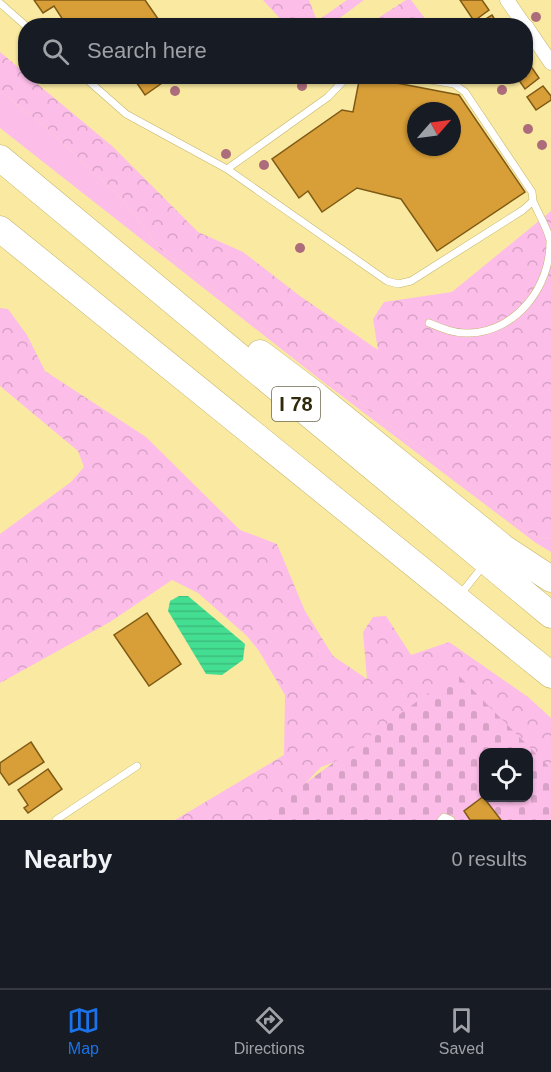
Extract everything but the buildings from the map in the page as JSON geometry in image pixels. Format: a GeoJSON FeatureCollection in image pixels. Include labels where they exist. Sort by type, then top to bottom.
{"type":"FeatureCollection","features":[{"type":"Feature","properties":{"kind":"highway","name":"I 78"},"geometry":{"type":"LineString","coordinates":[[0,158],[551,615]]}},
{"type":"Feature","properties":{"kind":"highway","name":"I 78"},"geometry":{"type":"LineString","coordinates":[[0,229],[551,675]]}},
{"type":"Feature","properties":{"kind":"highway"},"geometry":{"type":"LineString","coordinates":[[0,236],[111,318]]}},
{"type":"Feature","properties":{"kind":"highway"},"geometry":{"type":"LineString","coordinates":[[105,246],[169,281],[327,404],[504,548],[551,579]]}},
{"type":"Feature","properties":{"kind":"highway"},"geometry":{"type":"LineString","coordinates":[[487,562],[506,563],[551,599]]}},
{"type":"Feature","properties":{"kind":"street"},"geometry":{"type":"LineString","coordinates":[[507,0],[519,18]]}},
{"type":"Feature","properties":{"kind":"street"},"geometry":{"type":"LineString","coordinates":[[533,37],[551,63]]}},
{"type":"Feature","properties":{"kind":"lane"},"geometry":{"type":"LineString","coordinates":[[0,3],[18,19]]}},
{"type":"Feature","properties":{"kind":"lane"},"geometry":{"type":"LineString","coordinates":[[92,84],[126,114],[227,169],[387,281],[398,284],[411,281],[524,210],[533,201]]}},
{"type":"Feature","properties":{"kind":"lane"},"geometry":{"type":"LineString","coordinates":[[227,169],[328,97],[340,84]]}},
{"type":"Feature","properties":{"kind":"lane"},"geometry":{"type":"LineString","coordinates":[[429,323],[467,334],[489,331],[527,310],[541,292],[550,267],[550,240],[533,201],[532,192],[465,92],[454,84]]}},
{"type":"Feature","properties":{"kind":"lane"},"geometry":{"type":"LineString","coordinates":[[456,599],[487,562]]}},
{"type":"Feature","properties":{"kind":"lane"},"geometry":{"type":"LineString","coordinates":[[56,820],[137,766]]}},
{"type":"Feature","properties":{"kind":"lane"},"geometry":{"type":"LineString","coordinates":[[441,820],[444,818],[451,820]]}},
{"type":"Feature","properties":{"kind":"green space"},"geometry":{"type":"Polygon","coordinates":[[[263,0],[309,0],[316,18],[280,18],[263,0]]]}},
{"type":"Feature","properties":{"kind":"green space"},"geometry":{"type":"Polygon","coordinates":[[[347,0],[364,0],[340,18],[321,18],[347,0]]]}},
{"type":"Feature","properties":{"kind":"green space"},"geometry":{"type":"Polygon","coordinates":[[[406,0],[411,0],[425,18],[378,18],[406,0]]]}},
{"type":"Feature","properties":{"kind":"green space"},"geometry":{"type":"Polygon","coordinates":[[[0,52],[18,67],[18,84],[37,84],[112,146],[198,232],[243,252],[300,296],[378,350],[373,319],[384,302],[452,292],[551,211],[551,537],[544,539],[530,534],[160,249],[121,198],[48,129],[0,91],[0,52]]]}},
{"type":"Feature","properties":{"kind":"green space"},"geometry":{"type":"Polygon","coordinates":[[[0,91],[48,129],[121,198],[160,249],[530,534],[544,539],[551,537],[551,552],[322,381],[0,128],[0,91]]]}},
{"type":"Feature","properties":{"kind":"green space"},"geometry":{"type":"Polygon","coordinates":[[[0,308],[8,309],[27,335],[45,371],[146,437],[240,530],[277,544],[305,611],[333,656],[367,679],[363,632],[373,617],[386,616],[411,655],[449,642],[528,697],[551,718],[551,791],[533,760],[533,748],[479,748],[479,751],[393,741],[321,767],[270,820],[175,820],[284,755],[285,695],[259,651],[247,636],[198,593],[172,580],[110,622],[0,683],[0,534],[71,482],[84,467],[78,451],[0,386],[0,308]]]}},
{"type":"Feature","properties":{"kind":"green space"},"geometry":{"type":"Polygon","coordinates":[[[456,673],[530,748],[479,748],[479,802],[533,802],[533,751],[551,769],[551,820],[255,820],[456,673]]]}},
{"type":"Feature","properties":{"kind":"shaded area"},"geometry":{"type":"Polygon","coordinates":[[[179,596],[188,596],[245,644],[243,660],[222,675],[206,674],[168,611],[170,601],[179,596]]]}}]}
